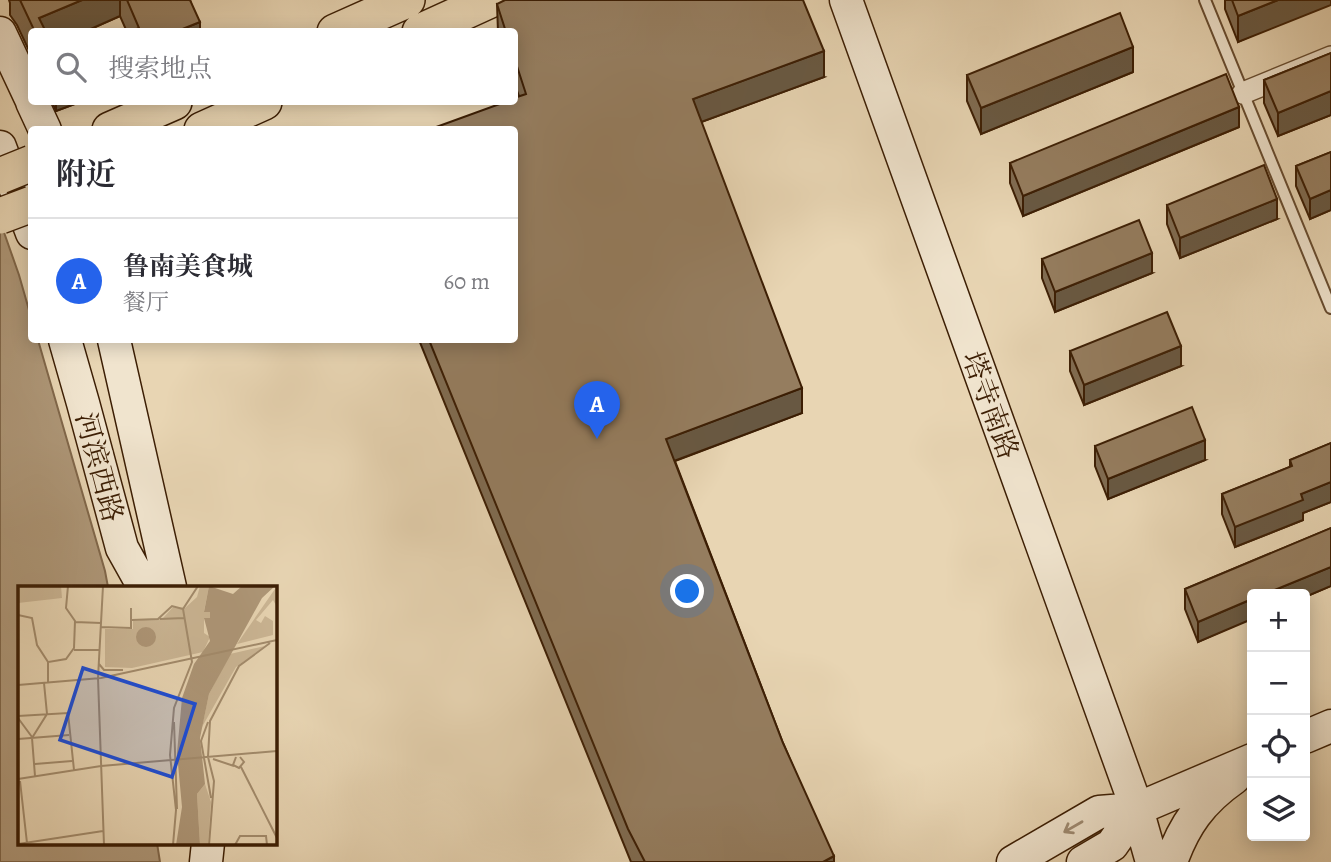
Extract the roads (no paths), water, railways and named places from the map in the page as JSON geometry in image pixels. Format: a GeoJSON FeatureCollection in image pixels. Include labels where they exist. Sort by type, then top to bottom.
{"type":"FeatureCollection","features":[{"type":"Feature","properties":{"kind":"main road"},"geometry":{"type":"LineString","coordinates":[[344,28],[407,0]]}},
{"type":"Feature","properties":{"kind":"main road"},"geometry":{"type":"LineString","coordinates":[[429,28],[490,0]]}},
{"type":"Feature","properties":{"kind":"main road","name":"塔寺南路"},"geometry":{"type":"LineString","coordinates":[[846,0],[1137,809],[1152,862]]}},
{"type":"Feature","properties":{"kind":"main road"},"geometry":{"type":"LineString","coordinates":[[0,33],[28,92]]}},
{"type":"Feature","properties":{"kind":"main road"},"geometry":{"type":"LineString","coordinates":[[34,105],[43,126]]}},
{"type":"Feature","properties":{"kind":"main road"},"geometry":{"type":"LineString","coordinates":[[119,126],[167,105]]}},
{"type":"Feature","properties":{"kind":"main road"},"geometry":{"type":"LineString","coordinates":[[211,126],[257,105]]}},
{"type":"Feature","properties":{"kind":"main road"},"geometry":{"type":"LineString","coordinates":[[0,147],[28,222]]}},
{"type":"Feature","properties":{"kind":"main road"},"geometry":{"type":"LineString","coordinates":[[0,176],[28,165]]}},
{"type":"Feature","properties":{"kind":"main road"},"geometry":{"type":"LineString","coordinates":[[0,216],[28,206]]}},
{"type":"Feature","properties":{"kind":"main road","name":"河滨西路"},"geometry":{"type":"LineString","coordinates":[[66,343],[122,548],[141,582],[148,586]]}},
{"type":"Feature","properties":{"kind":"main road","name":"河滨西路"},"geometry":{"type":"LineString","coordinates":[[115,343],[170,586]]}},
{"type":"Feature","properties":{"kind":"main road"},"geometry":{"type":"LineString","coordinates":[[1310,735],[1331,726]]}},
{"type":"Feature","properties":{"kind":"main road"},"geometry":{"type":"LineString","coordinates":[[1013,862],[1099,812],[1137,809],[1247,762]]}},
{"type":"Feature","properties":{"kind":"main road"},"geometry":{"type":"LineString","coordinates":[[1171,862],[1191,817],[1208,799],[1247,769]]}},
{"type":"Feature","properties":{"kind":"main road"},"geometry":{"type":"LineString","coordinates":[[1083,862],[1112,845],[1137,809]]}},
{"type":"Feature","properties":{"kind":"main road"},"geometry":{"type":"LineString","coordinates":[[206,862],[208,844]]}},
{"type":"Feature","properties":{"kind":"street"},"geometry":{"type":"LineString","coordinates":[[1243,93],[1331,57]]}},
{"type":"Feature","properties":{"kind":"lane"},"geometry":{"type":"LineString","coordinates":[[1205,0],[1331,308]]}},
{"type":"Feature","properties":{"kind":"place","name":"鲁南美食城"},"geometry":{"type":"Point","coordinates":[597,439]}}]}
